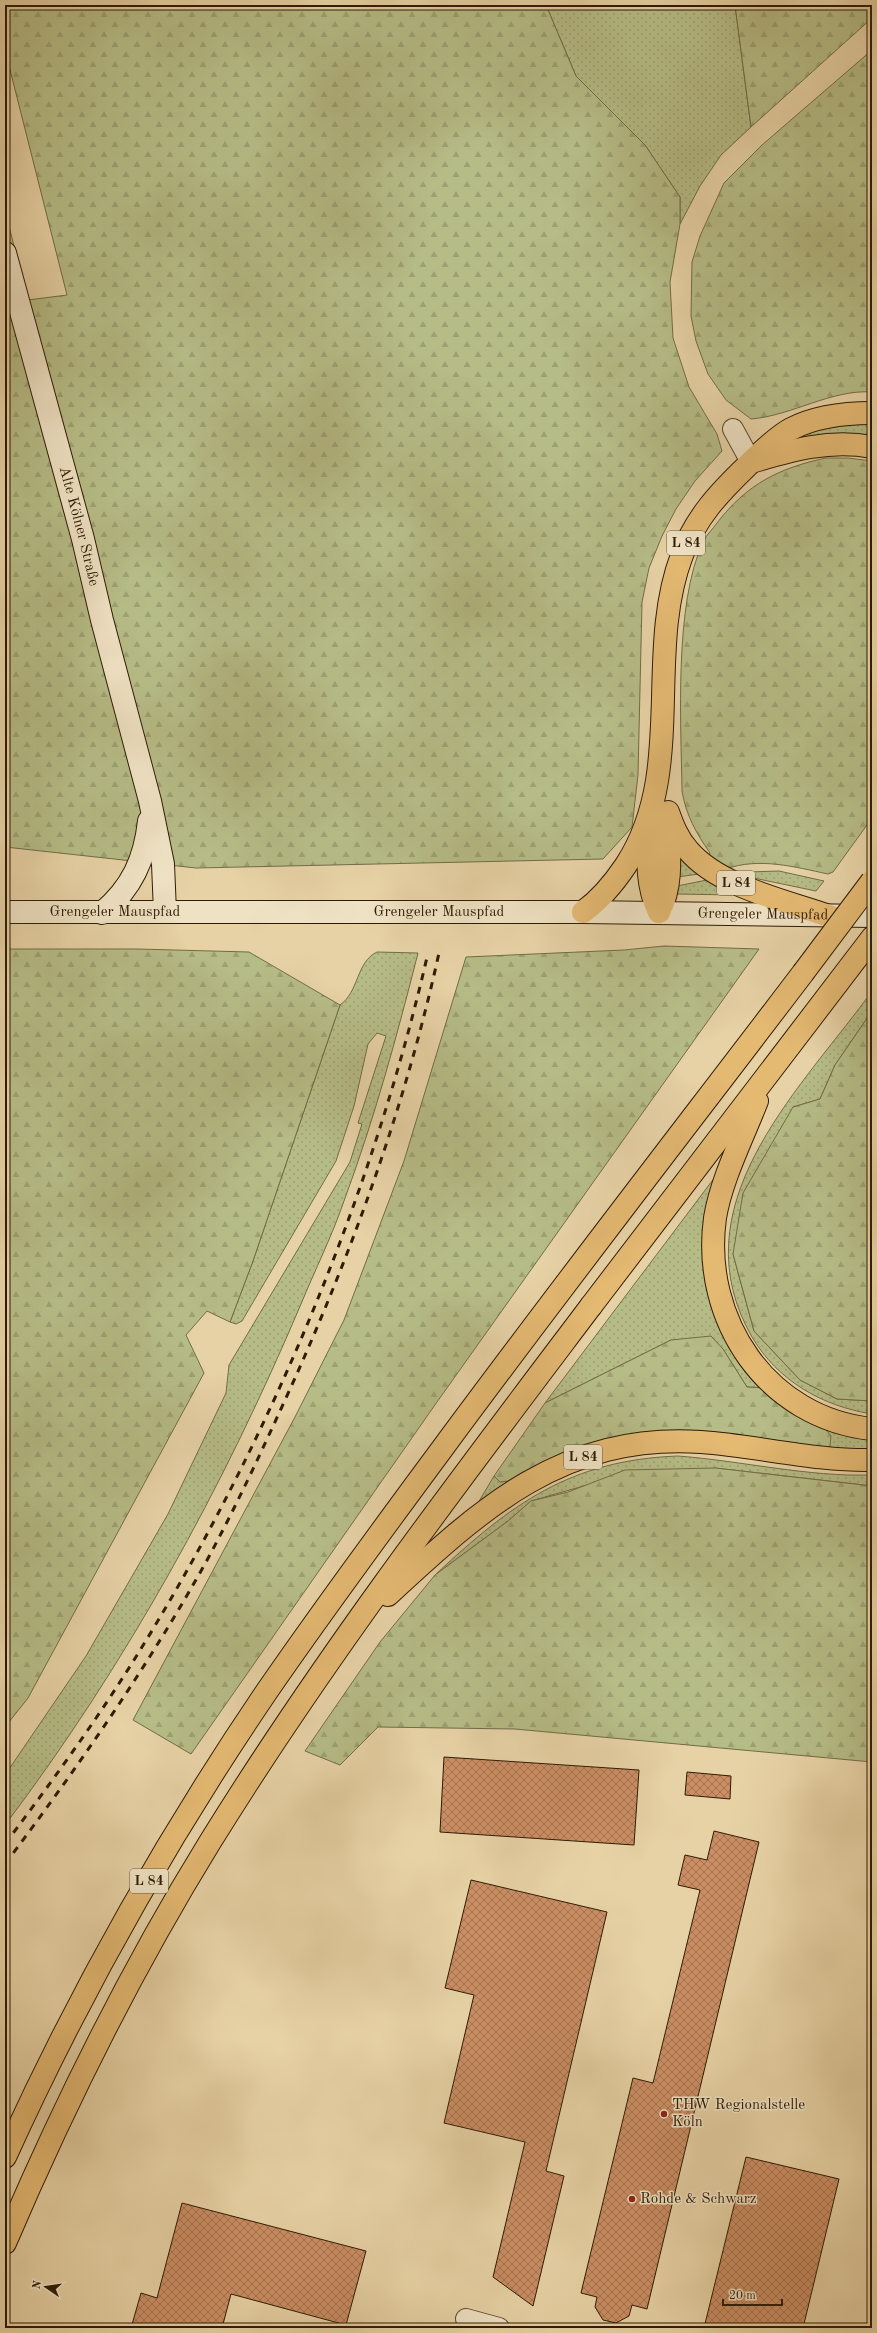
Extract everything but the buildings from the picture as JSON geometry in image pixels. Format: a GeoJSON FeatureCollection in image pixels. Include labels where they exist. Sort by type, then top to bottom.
{"type":"FeatureCollection","features":[{"type":"Feature","properties":{"kind":"highway","name":"L 84"},"geometry":{"type":"LineString","coordinates":[[659,912],[651,892],[648,873],[659,814],[667,624],[677,570],[686,543],[700,518],[724,488],[751,462],[790,429],[845,414],[872,413]]}},
{"type":"Feature","properties":{"kind":"highway","name":"L 84"},"geometry":{"type":"LineString","coordinates":[[751,462],[819,445],[851,444],[872,447]]}},
{"type":"Feature","properties":{"kind":"highway","name":"L 84"},"geometry":{"type":"LineString","coordinates":[[584,912],[603,896],[623,869],[659,814]]}},
{"type":"Feature","properties":{"kind":"highway","name":"L 84"},"geometry":{"type":"LineString","coordinates":[[659,814],[680,841],[697,860],[706,867],[744,886],[832,916]]}},
{"type":"Feature","properties":{"kind":"highway","name":"L 84"},"geometry":{"type":"LineString","coordinates":[[5,2157],[44,2073],[78,2006],[183,1820],[264,1695],[343,1583],[482,1395],[872,881]]}},
{"type":"Feature","properties":{"kind":"highway","name":"L 84"},"geometry":{"type":"LineString","coordinates":[[5,2243],[66,2105],[121,1997],[209,1844],[350,1630],[591,1306],[872,938]]}},
{"type":"Feature","properties":{"kind":"highway","name":"L 84"},"geometry":{"type":"LineString","coordinates":[[768,1075],[726,1179],[716,1217],[713,1252],[719,1293],[733,1333],[750,1361],[770,1383],[797,1404],[815,1414],[835,1421],[872,1429]]}},
{"type":"Feature","properties":{"kind":"highway","name":"L 84"},"geometry":{"type":"LineString","coordinates":[[350,1630],[438,1549],[498,1500],[528,1481],[562,1464],[594,1453],[626,1446],[665,1441],[701,1442],[830,1459],[872,1460]]}},
{"type":"Feature","properties":{"kind":"highway"},"geometry":{"type":"LineString","coordinates":[[5,2132],[44,2073]]}},
{"type":"Feature","properties":{"kind":"main road","name":"Alte Kölner Straße"},"geometry":{"type":"LineString","coordinates":[[5,253],[83,539],[102,620],[150,801],[163,864],[165,912]]}},
{"type":"Feature","properties":{"kind":"main road","name":"Alte Kölner Straße"},"geometry":{"type":"LineString","coordinates":[[102,912],[120,896],[139,866],[146,847],[150,801]]}},
{"type":"Feature","properties":{"kind":"main road","name":"Grengeler Mauspfad"},"geometry":{"type":"LineString","coordinates":[[5,912],[659,912],[872,916]]}},
{"type":"Feature","properties":{"kind":"street"},"geometry":{"type":"LineString","coordinates":[[733,429],[751,462]]}},
{"type":"Feature","properties":{"kind":"street"},"geometry":{"type":"LineString","coordinates":[[466,2319],[499,2328]]}},
{"type":"Feature","properties":{"kind":"green space"},"geometry":{"type":"Polygon","coordinates":[[[5,5],[546,5],[576,76],[645,145],[680,197],[680,224],[670,282],[673,338],[689,387],[717,434],[722,451],[695,481],[676,509],[662,536],[649,568],[642,602],[638,775],[632,827],[603,859],[196,868],[5,847],[5,211],[28,300],[67,295],[5,50],[5,5]]]}},
{"type":"Feature","properties":{"kind":"green space"},"geometry":{"type":"Polygon","coordinates":[[[546,5],[735,5],[751,127],[721,155],[700,186],[680,224],[680,197],[645,145],[576,76],[546,5]]]}},
{"type":"Feature","properties":{"kind":"green space"},"geometry":{"type":"Polygon","coordinates":[[[735,5],[872,5],[872,18],[751,127],[735,5]]]}},
{"type":"Feature","properties":{"kind":"green space"},"geometry":{"type":"Polygon","coordinates":[[[872,50],[872,392],[857,392],[827,398],[781,413],[751,419],[726,400],[708,374],[696,341],[691,316],[692,262],[700,236],[724,183],[762,145],[872,50]]]}},
{"type":"Feature","properties":{"kind":"green space"},"geometry":{"type":"Polygon","coordinates":[[[872,420],[872,440],[776,445],[796,434],[872,420]]]}},
{"type":"Feature","properties":{"kind":"green space"},"geometry":{"type":"Polygon","coordinates":[[[826,458],[848,458],[872,461],[872,818],[833,872],[828,874],[790,866],[764,863],[739,865],[726,869],[708,856],[710,853],[692,824],[682,791],[681,664],[687,598],[694,568],[706,537],[728,509],[752,488],[793,467],[826,458]]]}},
{"type":"Feature","properties":{"kind":"green space"},"geometry":{"type":"Polygon","coordinates":[[[677,854],[699,874],[677,877],[677,854]]]}},
{"type":"Feature","properties":{"kind":"green space"},"geometry":{"type":"Polygon","coordinates":[[[779,871],[824,881],[816,891],[739,875],[748,872],[779,871]]]}},
{"type":"Feature","properties":{"kind":"green space"},"geometry":{"type":"Polygon","coordinates":[[[707,880],[732,892],[732,895],[677,894],[677,886],[707,880]]]}},
{"type":"Feature","properties":{"kind":"green space"},"geometry":{"type":"Polygon","coordinates":[[[664,946],[759,949],[437,1402],[191,1754],[133,1720],[295,1417],[344,1320],[404,1161],[466,957],[624,950],[664,946]]]}},
{"type":"Feature","properties":{"kind":"green space"},"geometry":{"type":"Polygon","coordinates":[[[5,949],[137,949],[249,952],[340,1005],[253,1261],[230,1322],[207,1311],[186,1335],[204,1373],[28,1698],[5,1727],[5,949]]]}},
{"type":"Feature","properties":{"kind":"green space"},"geometry":{"type":"Polygon","coordinates":[[[377,952],[418,953],[375,1109],[355,1170],[329,1240],[271,1373],[239,1441],[169,1574],[91,1702],[5,1825],[5,1775],[86,1656],[168,1514],[226,1393],[229,1365],[350,1162],[362,1124],[358,1123],[386,1036],[377,1033],[368,1044],[354,1106],[336,1161],[242,1321],[236,1324],[230,1322],[253,1261],[340,1005],[351,993],[365,963],[377,952]]]}},
{"type":"Feature","properties":{"kind":"green space"},"geometry":{"type":"Polygon","coordinates":[[[867,998],[872,1000],[872,1011],[835,1065],[820,1099],[793,1107],[733,1254],[754,1331],[800,1380],[837,1399],[872,1401],[872,1414],[836,1405],[819,1398],[788,1379],[763,1353],[752,1337],[733,1289],[729,1243],[737,1199],[755,1156],[779,1114],[867,998]]]}},
{"type":"Feature","properties":{"kind":"green space"},"geometry":{"type":"Polygon","coordinates":[[[872,1011],[872,1401],[837,1399],[800,1380],[754,1331],[733,1254],[743,1193],[793,1107],[820,1099],[835,1065],[872,1011]]]}},
{"type":"Feature","properties":{"kind":"green space"},"geometry":{"type":"Polygon","coordinates":[[[718,1173],[706,1255],[766,1388],[747,1387],[723,1349],[671,1340],[545,1403],[718,1173]]]}},
{"type":"Feature","properties":{"kind":"green space"},"geometry":{"type":"Polygon","coordinates":[[[711,1336],[723,1349],[747,1387],[766,1388],[822,1425],[831,1436],[830,1446],[819,1451],[605,1442],[548,1460],[516,1480],[500,1482],[494,1476],[545,1403],[671,1340],[711,1336]]]}},
{"type":"Feature","properties":{"kind":"green space"},"geometry":{"type":"Polygon","coordinates":[[[822,1425],[872,1437],[872,1455],[819,1451],[822,1425]]]}},
{"type":"Feature","properties":{"kind":"green space"},"geometry":{"type":"Polygon","coordinates":[[[678,1456],[823,1474],[872,1475],[872,1486],[715,1468],[594,1483],[531,1501],[508,1521],[435,1575],[490,1527],[517,1507],[544,1490],[605,1466],[640,1459],[678,1456]]]}},
{"type":"Feature","properties":{"kind":"green space"},"geometry":{"type":"Polygon","coordinates":[[[715,1468],[872,1486],[872,1762],[515,1729],[378,1727],[340,1765],[305,1751],[380,1642],[435,1575],[508,1521],[531,1501],[568,1492],[625,1470],[715,1468]]]}},
{"type":"Feature","properties":{"kind":"green space"},"geometry":{"type":"Polygon","coordinates":[[[494,1476],[500,1482],[516,1480],[479,1505],[478,1503],[494,1476]]]}},
{"type":"Feature","properties":{"kind":"railway"},"geometry":{"type":"LineString","coordinates":[[5,1844],[71,1754],[134,1660],[183,1578],[228,1494],[271,1407],[310,1318],[345,1228],[377,1136],[405,1045],[428,953]]}},
{"type":"Feature","properties":{"kind":"railway"},"geometry":{"type":"LineString","coordinates":[[5,1864],[59,1791],[136,1679],[206,1562],[250,1475],[314,1334],[357,1228],[411,1064],[439,953]]}},
{"type":"Feature","properties":{"kind":"place","name":"THW Regionalstelle Köln"},"geometry":{"type":"Point","coordinates":[664,2114]}},
{"type":"Feature","properties":{"kind":"place","name":"Rohde & Schwarz"},"geometry":{"type":"Point","coordinates":[632,2199]}}]}
